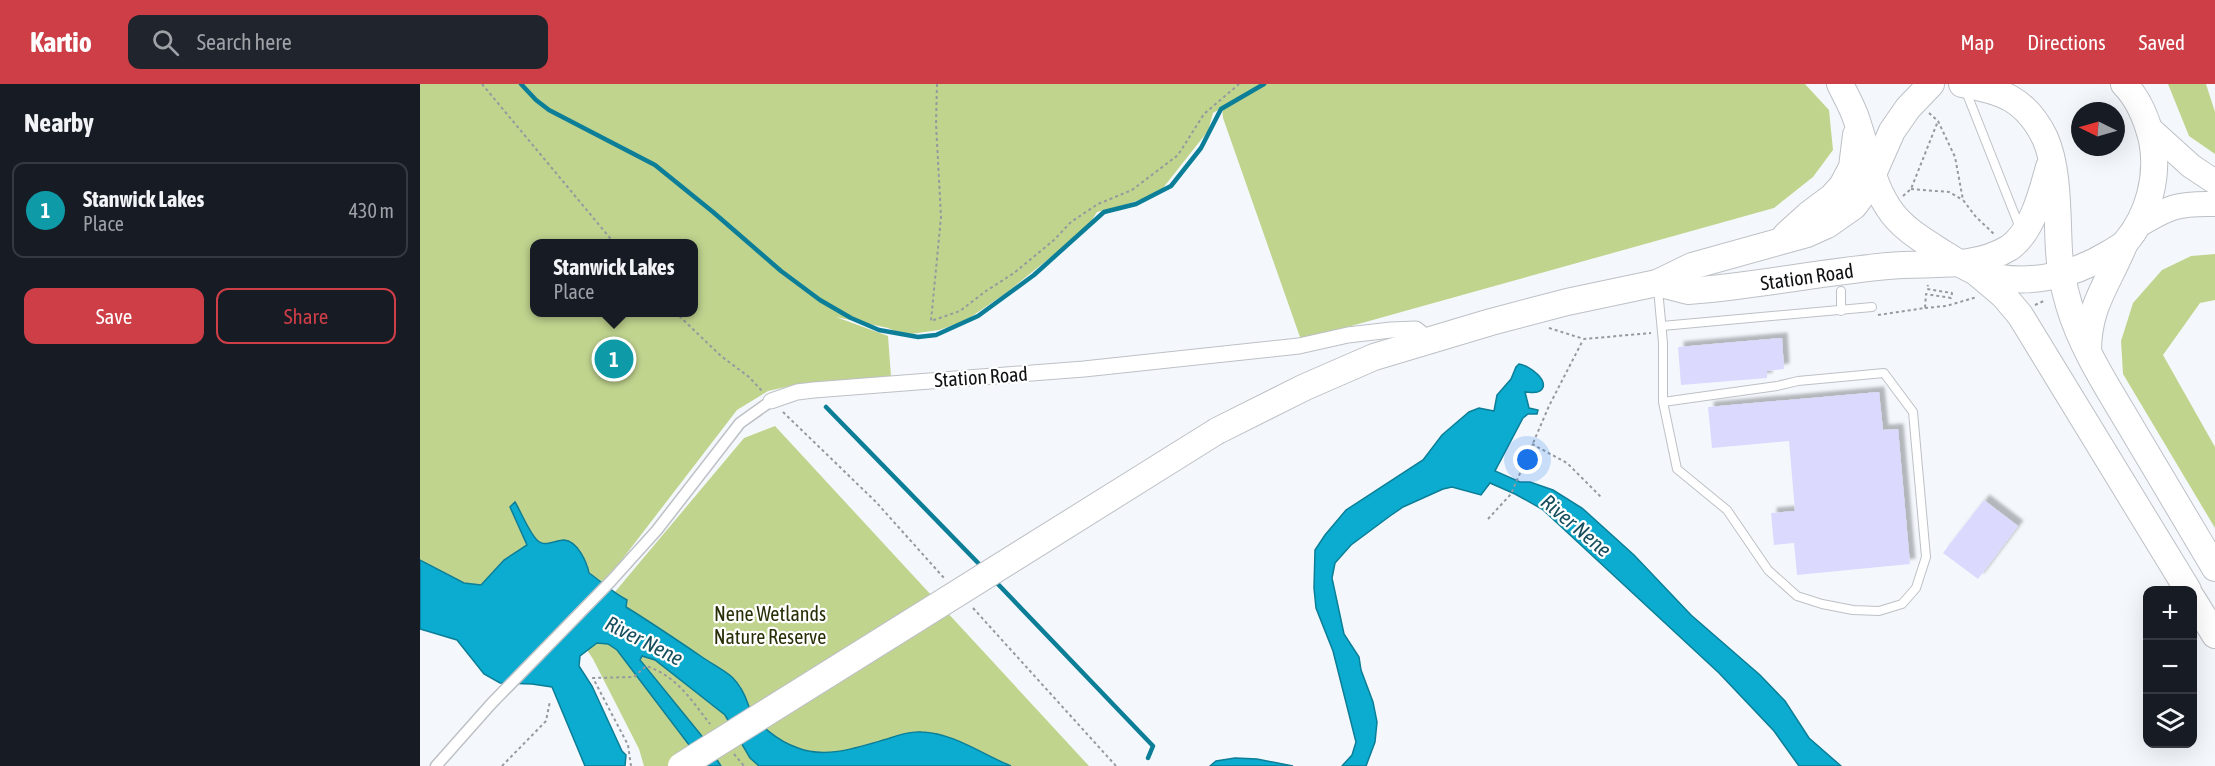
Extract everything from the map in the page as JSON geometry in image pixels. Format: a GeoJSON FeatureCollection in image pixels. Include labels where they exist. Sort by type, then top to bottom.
{"type":"FeatureCollection","features":[{"type":"Feature","properties":{"kind":"highway"},"geometry":{"type":"LineString","coordinates":[[1840,84],[1858,123],[1866,156],[1878,188],[1893,213],[1913,233],[1970,278],[2003,295],[2020,315],[2185,586]]}},
{"type":"Feature","properties":{"kind":"highway","name":"Station Road"},"geometry":{"type":"LineString","coordinates":[[681,766],[1217,431],[1305,387],[1374,357],[1567,302],[1657,284],[1692,266],[1807,234],[1827,225],[1847,213],[1866,190],[1892,131],[1908,108],[1931,84]]}},
{"type":"Feature","properties":{"kind":"highway"},"geometry":{"type":"LineString","coordinates":[[1963,84],[2004,95],[2021,104],[2045,140],[2051,162],[2057,204],[2062,274],[2071,312],[2088,351],[2215,568]]}},
{"type":"Feature","properties":{"kind":"highway"},"geometry":{"type":"LineString","coordinates":[[2088,351],[2090,322],[2095,304],[2147,206],[2154,171],[2154,151],[2149,128],[2128,86]]}},
{"type":"Feature","properties":{"kind":"highway"},"geometry":{"type":"LineString","coordinates":[[1782,240],[1842,186],[1852,166],[1858,123]]}},
{"type":"Feature","properties":{"kind":"highway"},"geometry":{"type":"LineString","coordinates":[[1970,278],[1973,262],[2009,248],[2011,236],[2029,224],[2051,162]]}},
{"type":"Feature","properties":{"kind":"highway"},"geometry":{"type":"LineString","coordinates":[[1970,278],[2043,278],[2079,270],[2096,261],[2130,235]]}},
{"type":"Feature","properties":{"kind":"highway","name":"Station Road"},"geometry":{"type":"LineString","coordinates":[[1657,284],[1697,291],[1889,265],[1970,278]]}},
{"type":"Feature","properties":{"kind":"highway"},"geometry":{"type":"LineString","coordinates":[[2197,605],[2215,635]]}},
{"type":"Feature","properties":{"kind":"main road"},"geometry":{"type":"LineString","coordinates":[[2149,128],[2191,166],[2215,182]]}},
{"type":"Feature","properties":{"kind":"main road"},"geometry":{"type":"LineString","coordinates":[[2130,235],[2164,210],[2187,203],[2215,204]]}},
{"type":"Feature","properties":{"kind":"street","name":"Station Road"},"geometry":{"type":"LineString","coordinates":[[436,766],[491,704],[611,581],[657,530],[740,423],[766,395],[1084,369],[1299,346],[1348,335],[1390,330],[1416,329],[1421,333],[1424,342]]}},
{"type":"Feature","properties":{"kind":"lane"},"geometry":{"type":"LineString","coordinates":[[1963,84],[2011,236]]}},
{"type":"Feature","properties":{"kind":"lane"},"geometry":{"type":"LineString","coordinates":[[1657,284],[1662,326],[1663,402],[1677,469],[1727,510],[1768,570],[1797,596],[1853,610],[1880,611],[1902,604],[1916,588],[1926,557],[1913,412],[1884,373],[1798,381],[1663,402]]}},
{"type":"Feature","properties":{"kind":"lane"},"geometry":{"type":"LineString","coordinates":[[1841,291],[1841,310]]}},
{"type":"Feature","properties":{"kind":"lane"},"geometry":{"type":"LineString","coordinates":[[1662,326],[1872,307]]}},
{"type":"Feature","properties":{"kind":"path"},"geometry":{"type":"LineString","coordinates":[[482,84],[612,239]]}},
{"type":"Feature","properties":{"kind":"path"},"geometry":{"type":"LineString","coordinates":[[937,84],[936,124],[941,217],[931,321],[960,311],[1014,273],[1054,240],[1071,222],[1098,204],[1131,190],[1178,155],[1203,114],[1239,84]]}},
{"type":"Feature","properties":{"kind":"path"},"geometry":{"type":"LineString","coordinates":[[1929,113],[1938,121],[1955,157],[1963,200]]}},
{"type":"Feature","properties":{"kind":"path"},"geometry":{"type":"LineString","coordinates":[[1901,198],[1911,189],[1938,121]]}},
{"type":"Feature","properties":{"kind":"path"},"geometry":{"type":"LineString","coordinates":[[1911,189],[1949,192],[1963,200],[1976,217],[2011,236]]}},
{"type":"Feature","properties":{"kind":"path"},"geometry":{"type":"LineString","coordinates":[[1925,308],[1946,306],[1970,278]]}},
{"type":"Feature","properties":{"kind":"path"},"geometry":{"type":"LineString","coordinates":[[1926,294],[1951,298],[1952,293],[1927,290],[1928,285]]}},
{"type":"Feature","properties":{"kind":"path"},"geometry":{"type":"LineString","coordinates":[[680,317],[721,356],[749,377],[766,395]]}},
{"type":"Feature","properties":{"kind":"path"},"geometry":{"type":"LineString","coordinates":[[1488,519],[1511,494],[1549,406],[1584,339]]}},
{"type":"Feature","properties":{"kind":"path"},"geometry":{"type":"LineString","coordinates":[[1532,444],[1568,463],[1602,498]]}},
{"type":"Feature","properties":{"kind":"path"},"geometry":{"type":"LineString","coordinates":[[631,766],[628,745],[593,678],[633,676],[646,666],[656,669],[677,682],[714,730]]}},
{"type":"Feature","properties":{"kind":"path"},"geometry":{"type":"LineString","coordinates":[[502,766],[546,722],[550,701]]}},
{"type":"Feature","properties":{"kind":"path"},"geometry":{"type":"LineString","coordinates":[[729,748],[744,766]]}},
{"type":"Feature","properties":{"kind":"green space"},"geometry":{"type":"Polygon","coordinates":[[[420,84],[1805,84],[1829,110],[1833,150],[1813,177],[1774,208],[1301,340],[1223,118],[1222,108],[1213,113],[1208,131],[1163,188],[1145,198],[1097,212],[1086,229],[1006,293],[965,321],[939,330],[904,335],[888,328],[836,317],[888,336],[891,376],[795,385],[768,391],[737,410],[604,583],[589,573],[587,563],[566,540],[545,544],[537,540],[510,507],[528,545],[503,562],[482,584],[468,584],[420,560],[420,84]]]}},
{"type":"Feature","properties":{"kind":"green space"},"geometry":{"type":"Polygon","coordinates":[[[2168,84],[2206,84],[2215,112],[2215,154],[2189,136],[2168,84]]]}},
{"type":"Feature","properties":{"kind":"green space"},"geometry":{"type":"Polygon","coordinates":[[[2215,254],[2215,300],[2200,303],[2163,355],[2215,447],[2215,528],[2123,374],[2121,341],[2133,303],[2162,270],[2191,256],[2215,254]]]}},
{"type":"Feature","properties":{"kind":"green space","name":"Nene Wetlands Nature Reserve"},"geometry":{"type":"Polygon","coordinates":[[[775,426],[1089,766],[644,766],[639,749],[593,659],[575,632],[614,593],[744,438],[775,426]]]}},
{"type":"Feature","properties":{"kind":"water","name":"River Nene"},"geometry":{"type":"Polygon","coordinates":[[[1519,364],[1538,374],[1543,383],[1543,387],[1538,392],[1525,392],[1529,408],[1538,410],[1537,414],[1528,414],[1523,418],[1495,471],[1520,482],[1530,482],[1553,490],[1582,508],[1634,555],[1691,615],[1760,675],[1785,701],[1809,738],[1841,766],[1799,766],[1774,731],[1719,673],[1542,509],[1490,483],[1481,495],[1452,487],[1403,507],[1351,545],[1335,563],[1332,578],[1344,634],[1359,657],[1377,722],[1375,742],[1366,766],[1342,766],[1352,755],[1356,742],[1333,651],[1316,608],[1315,550],[1346,510],[1423,460],[1442,435],[1469,412],[1479,408],[1494,411],[1497,395],[1511,379],[1519,364]]]}},
{"type":"Feature","properties":{"kind":"water","name":"River Nene"},"geometry":{"type":"Polygon","coordinates":[[[515,502],[537,540],[547,544],[564,540],[574,544],[584,558],[589,573],[627,600],[626,607],[732,677],[742,690],[755,718],[783,741],[809,751],[831,752],[913,732],[934,733],[956,740],[1011,766],[759,766],[750,758],[725,715],[655,660],[642,656],[640,660],[701,735],[721,766],[705,766],[617,650],[608,644],[597,643],[580,656],[579,666],[592,686],[622,751],[626,755],[625,766],[585,766],[552,687],[500,683],[484,674],[457,640],[420,629],[420,560],[464,583],[481,585],[504,560],[527,545],[510,507],[515,502]]]}},
{"type":"Feature","properties":{"kind":"water"},"geometry":{"type":"Polygon","coordinates":[[[1235,758],[1257,759],[1293,766],[1210,766],[1216,761],[1235,758]]]}},
{"type":"Feature","properties":{"kind":"building"},"geometry":{"type":"Polygon","coordinates":[[[1782,338],[1784,369],[1767,371],[1767,378],[1681,385],[1678,347],[1782,338]]]}},
{"type":"Feature","properties":{"kind":"building"},"geometry":{"type":"Polygon","coordinates":[[[1879,392],[1883,430],[1898,429],[1910,564],[1797,575],[1794,543],[1774,545],[1771,513],[1795,511],[1789,441],[1712,448],[1708,407],[1879,392]]]}},
{"type":"Feature","properties":{"kind":"building"},"geometry":{"type":"Polygon","coordinates":[[[1984,500],[2018,526],[1978,579],[1943,553],[1984,500]]]}},
{"type":"Feature","properties":{"kind":"waterway"},"geometry":{"type":"LineString","coordinates":[[521,84],[549,110],[655,165],[781,271],[820,300],[851,318],[879,330],[918,337],[936,335],[978,316],[1034,275],[1104,212],[1136,204],[1171,186],[1201,148],[1221,109],[1264,84]]}},
{"type":"Feature","properties":{"kind":"waterway"},"geometry":{"type":"LineString","coordinates":[[826,407],[983,568]]}},
{"type":"Feature","properties":{"kind":"waterway"},"geometry":{"type":"LineString","coordinates":[[995,581],[1153,746],[1148,758]]}},
{"type":"Feature","properties":{"kind":"place","name":"Stanwick Lakes"},"geometry":{"type":"Point","coordinates":[614,359]}}]}
